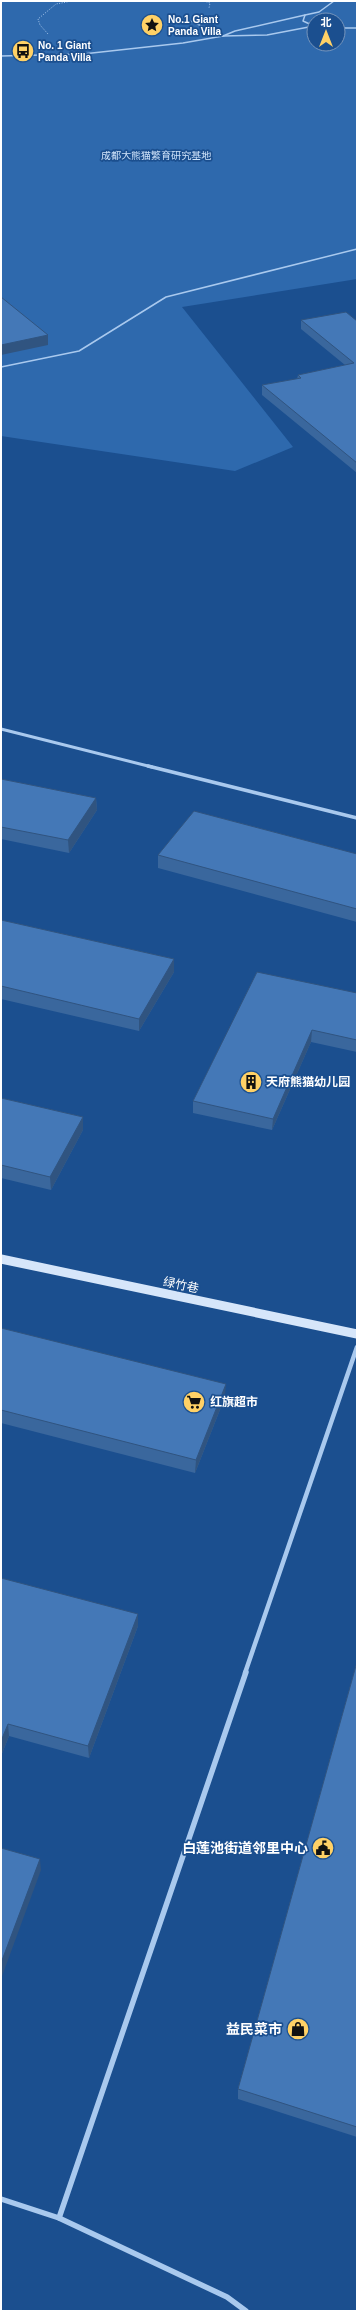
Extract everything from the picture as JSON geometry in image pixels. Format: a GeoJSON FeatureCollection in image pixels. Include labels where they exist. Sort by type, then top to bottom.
{"type":"FeatureCollection","features":[{"type":"Feature","properties":{"kind":"street"},"geometry":{"type":"LineString","coordinates":[[1,729],[357,818]]}},
{"type":"Feature","properties":{"kind":"street","name":"绿竹巷"},"geometry":{"type":"LineString","coordinates":[[1,1259],[357,1334]]}},
{"type":"Feature","properties":{"kind":"street"},"geometry":{"type":"LineString","coordinates":[[59,2218],[357,1347]]}},
{"type":"Feature","properties":{"kind":"street"},"geometry":{"type":"LineString","coordinates":[[1,2199],[59,2218],[227,2297],[246,2311]]}},
{"type":"Feature","properties":{"kind":"lane"},"geometry":{"type":"LineString","coordinates":[[191,21],[223,36],[235,31],[319,12],[334,1]]}},
{"type":"Feature","properties":{"kind":"lane"},"geometry":{"type":"LineString","coordinates":[[304,15],[303,21],[306,22]]}},
{"type":"Feature","properties":{"kind":"lane"},"geometry":{"type":"LineString","coordinates":[[1,56],[83,54],[183,43],[223,36],[267,35],[306,28]]}},
{"type":"Feature","properties":{"kind":"lane"},"geometry":{"type":"LineString","coordinates":[[346,28],[357,28]]}},
{"type":"Feature","properties":{"kind":"lane"},"geometry":{"type":"LineString","coordinates":[[1,367],[79,351],[166,297],[357,249]]}},
{"type":"Feature","properties":{"kind":"path"},"geometry":{"type":"LineString","coordinates":[[54,36],[48,33],[38,19],[56,4],[72,1]]}},
{"type":"Feature","properties":{"kind":"green space","name":"成都大熊猫繁育研究基地"},"geometry":{"type":"Polygon","coordinates":[[[1,1],[357,1],[357,279],[182,307],[293,447],[235,471],[1,436],[1,1]]]}},
{"type":"Feature","properties":{"kind":"building"},"geometry":{"type":"Polygon","coordinates":[[[1,297],[48,335],[1,345],[1,297]]]}},
{"type":"Feature","properties":{"kind":"building"},"geometry":{"type":"Polygon","coordinates":[[[346,312],[357,321],[357,463],[262,385],[301,378],[298,375],[354,363],[301,320],[346,312]]]}},
{"type":"Feature","properties":{"kind":"building"},"geometry":{"type":"Polygon","coordinates":[[[1,779],[96,798],[68,840],[1,827],[1,779]]]}},
{"type":"Feature","properties":{"kind":"building"},"geometry":{"type":"Polygon","coordinates":[[[194,811],[357,854],[357,909],[158,855],[194,811]]]}},
{"type":"Feature","properties":{"kind":"building"},"geometry":{"type":"Polygon","coordinates":[[[1,920],[174,959],[139,1019],[1,986],[1,920]]]}},
{"type":"Feature","properties":{"kind":"building","name":"天府熊猫幼儿园"},"geometry":{"type":"Polygon","coordinates":[[[257,972],[357,993],[357,1040],[312,1030],[273,1119],[193,1101],[257,972]]]}},
{"type":"Feature","properties":{"kind":"building"},"geometry":{"type":"Polygon","coordinates":[[[1,1098],[83,1117],[50,1177],[1,1165],[1,1098]]]}},
{"type":"Feature","properties":{"kind":"building"},"geometry":{"type":"Polygon","coordinates":[[[1,1328],[226,1384],[196,1460],[1,1410],[1,1328]]]}},
{"type":"Feature","properties":{"kind":"building"},"geometry":{"type":"Polygon","coordinates":[[[1,1578],[138,1614],[88,1746],[8,1724],[1,1741],[1,1578]]]}},
{"type":"Feature","properties":{"kind":"building"},"geometry":{"type":"Polygon","coordinates":[[[357,1662],[357,2127],[238,2089],[357,1662]]]}},
{"type":"Feature","properties":{"kind":"building"},"geometry":{"type":"Polygon","coordinates":[[[1,1848],[40,1859],[1,1963],[1,1848]]]}},
{"type":"Feature","properties":{"kind":"place","name":"No.1 Giant Panda Villa"},"geometry":{"type":"Point","coordinates":[152,25]}},
{"type":"Feature","properties":{"kind":"place","name":"No. 1 Giant Panda Villa"},"geometry":{"type":"Point","coordinates":[23,51]}},
{"type":"Feature","properties":{"kind":"place","name":"天府熊猫幼儿园"},"geometry":{"type":"Point","coordinates":[251,1082]}},
{"type":"Feature","properties":{"kind":"place","name":"红旗超市"},"geometry":{"type":"Point","coordinates":[194,1402]}},
{"type":"Feature","properties":{"kind":"place","name":"白莲池街道邻里中心"},"geometry":{"type":"Point","coordinates":[323,1848]}},
{"type":"Feature","properties":{"kind":"place","name":"益民菜市"},"geometry":{"type":"Point","coordinates":[298,2029]}}]}
